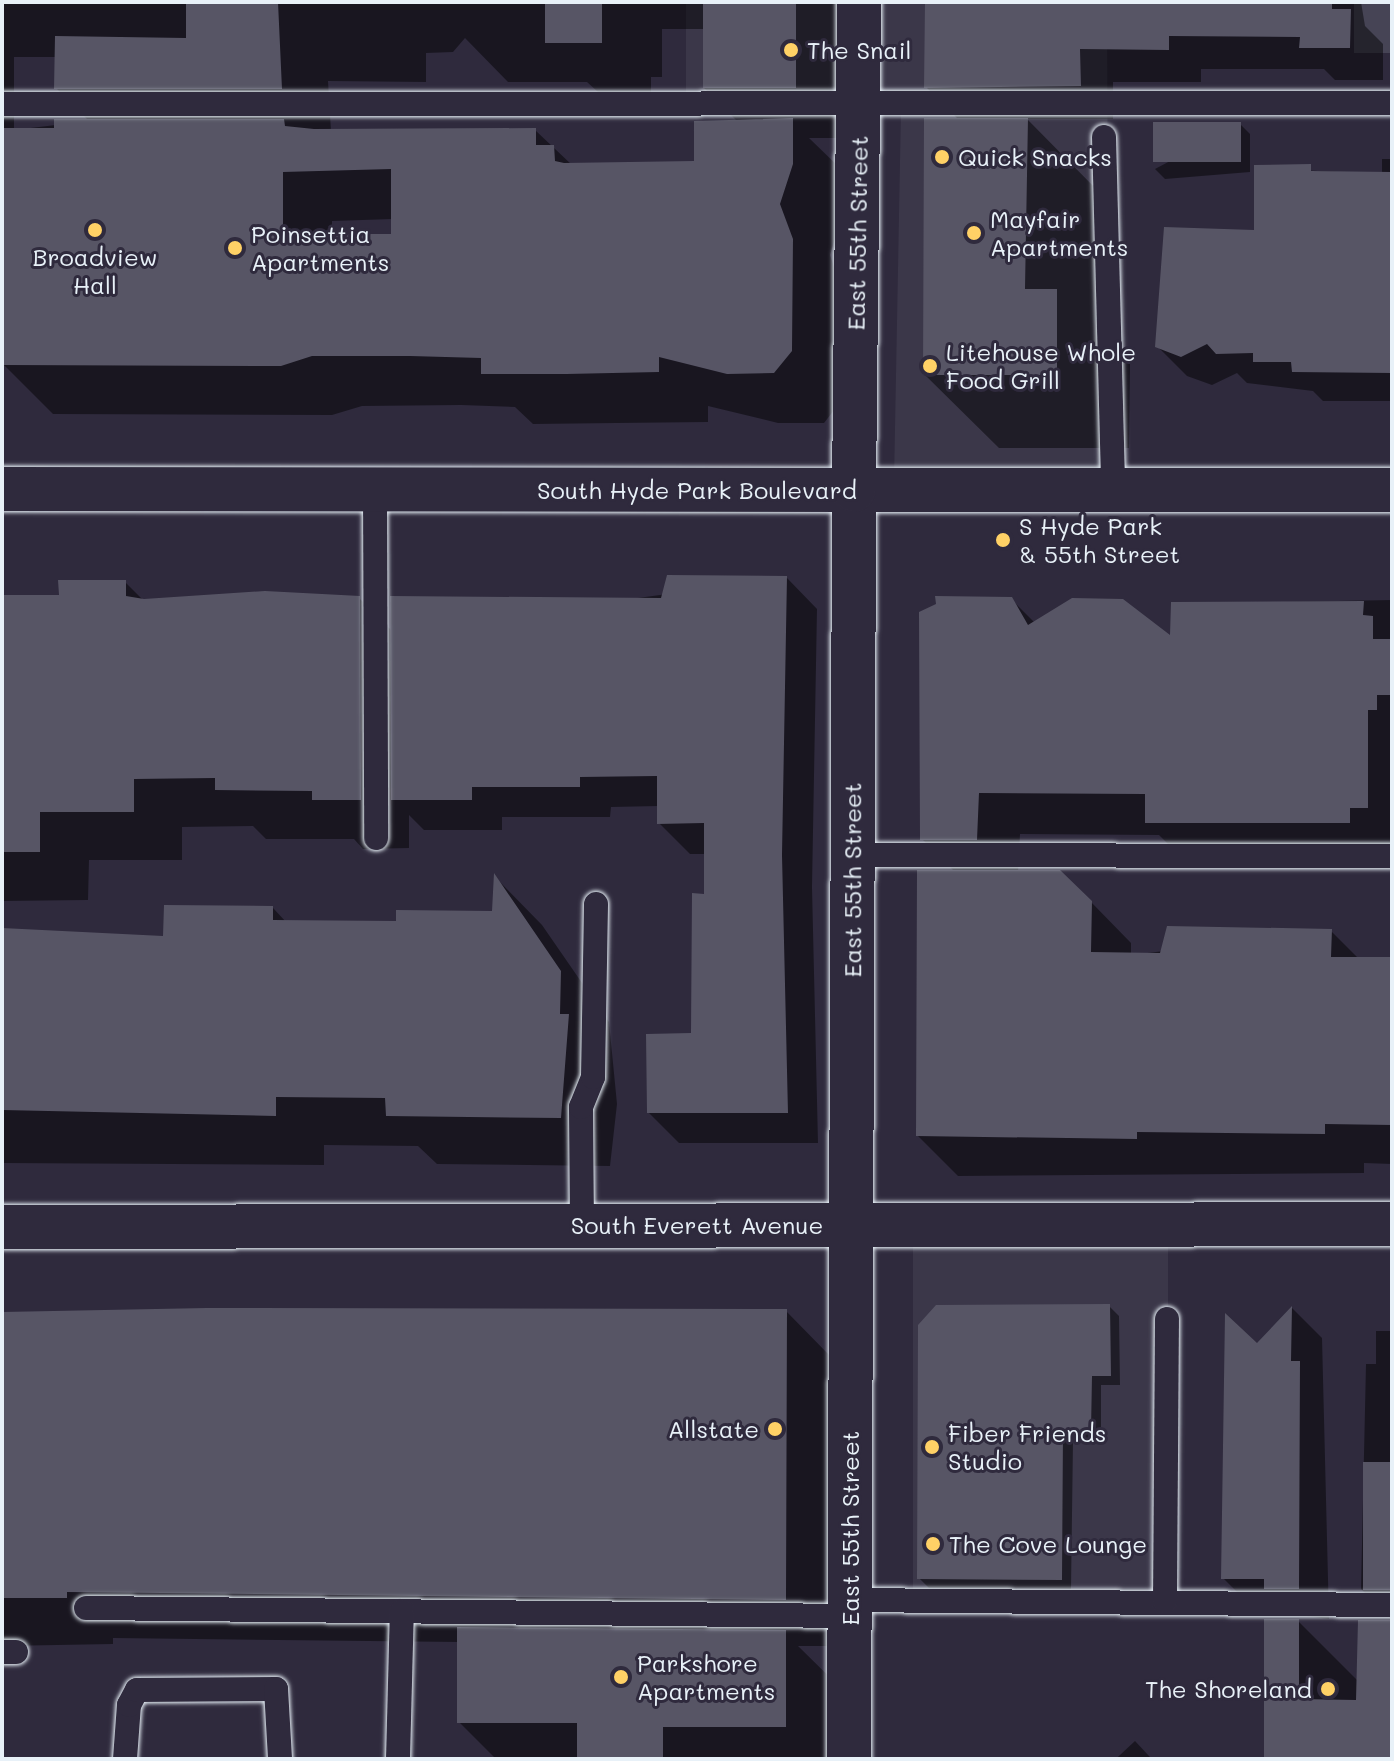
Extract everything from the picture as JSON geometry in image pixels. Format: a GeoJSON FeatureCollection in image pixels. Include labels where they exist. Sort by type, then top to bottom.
{"type":"FeatureCollection","features":[{"type":"Feature","properties":{"kind":"street","name":"East 55th Street"},"geometry":{"type":"LineString","coordinates":[[849,1759],[859,2]]}},
{"type":"Feature","properties":{"kind":"street","name":"South Hyde Park Boulevard"},"geometry":{"type":"LineString","coordinates":[[2,489],[1392,490]]}},
{"type":"Feature","properties":{"kind":"street","name":"South Everett Avenue"},"geometry":{"type":"LineString","coordinates":[[2,1227],[1392,1224]]}},
{"type":"Feature","properties":{"kind":"lane"},"geometry":{"type":"LineString","coordinates":[[2,104],[1392,103]]}},
{"type":"Feature","properties":{"kind":"lane"},"geometry":{"type":"LineString","coordinates":[[1104,137],[1113,490]]}},
{"type":"Feature","properties":{"kind":"lane"},"geometry":{"type":"LineString","coordinates":[[375,489],[376,838]]}},
{"type":"Feature","properties":{"kind":"lane"},"geometry":{"type":"LineString","coordinates":[[852,855],[1392,856]]}},
{"type":"Feature","properties":{"kind":"lane"},"geometry":{"type":"LineString","coordinates":[[582,1225],[581,1107],[593,1077],[596,904]]}},
{"type":"Feature","properties":{"kind":"lane"},"geometry":{"type":"LineString","coordinates":[[1165,1602],[1167,1319]]}},
{"type":"Feature","properties":{"kind":"lane"},"geometry":{"type":"LineString","coordinates":[[86,1608],[402,1611],[1165,1602],[1392,1605]]}},
{"type":"Feature","properties":{"kind":"lane"},"geometry":{"type":"LineString","coordinates":[[398,1759],[402,1611]]}},
{"type":"Feature","properties":{"kind":"lane"},"geometry":{"type":"LineString","coordinates":[[125,1747],[137,1690],[276,1689],[280,1759]]}},
{"type":"Feature","properties":{"kind":"shaded area"},"geometry":{"type":"Polygon","coordinates":[[[686,2],[1107,2],[1109,478],[894,481],[901,109],[686,110],[686,2]]]}},
{"type":"Feature","properties":{"kind":"shaded area"},"geometry":{"type":"Polygon","coordinates":[[[1354,2],[1392,2],[1392,53],[1354,53],[1354,2]]]}},
{"type":"Feature","properties":{"kind":"shaded area"},"geometry":{"type":"Polygon","coordinates":[[[913,1224],[1168,1224],[1168,1599],[913,1599],[913,1224]]]}},
{"type":"Feature","properties":{"kind":"building"},"geometry":{"type":"Polygon","coordinates":[[[186,2],[278,2],[282,89],[54,89],[55,36],[186,38],[186,2]]]}},
{"type":"Feature","properties":{"kind":"building"},"geometry":{"type":"Polygon","coordinates":[[[545,2],[602,2],[602,43],[545,43],[545,2]]]}},
{"type":"Feature","properties":{"kind":"building"},"geometry":{"type":"Polygon","coordinates":[[[703,2],[796,2],[796,88],[703,88],[703,2]]]}},
{"type":"Feature","properties":{"kind":"building"},"geometry":{"type":"Polygon","coordinates":[[[925,2],[1332,2],[1332,9],[1351,9],[1350,48],[1299,48],[1300,37],[1169,36],[1169,50],[1080,49],[1081,86],[924,88],[925,2]]]}},
{"type":"Feature","properties":{"kind":"building"},"geometry":{"type":"Polygon","coordinates":[[[793,118],[793,164],[780,204],[793,239],[792,351],[774,373],[727,374],[659,357],[659,372],[566,374],[481,374],[481,358],[410,356],[312,356],[281,366],[2,365],[3,128],[54,128],[54,119],[284,119],[285,126],[314,129],[536,128],[536,145],[554,145],[555,161],[564,163],[694,161],[694,121],[793,118]],[[391,169],[283,172],[283,234],[391,234],[391,169]]]}},
{"type":"Feature","properties":{"kind":"building","name":"Mayfair Apartments"},"geometry":{"type":"Polygon","coordinates":[[[924,118],[1028,118],[1025,289],[1057,289],[1057,375],[923,375],[924,118]]]}},
{"type":"Feature","properties":{"kind":"building"},"geometry":{"type":"Polygon","coordinates":[[[1153,122],[1241,122],[1241,162],[1153,162],[1153,122]]]}},
{"type":"Feature","properties":{"kind":"building"},"geometry":{"type":"Polygon","coordinates":[[[1311,164],[1311,171],[1392,172],[1392,373],[1292,372],[1291,362],[1253,362],[1253,353],[1216,354],[1207,344],[1181,357],[1155,347],[1164,227],[1254,230],[1254,165],[1311,164]]]}},
{"type":"Feature","properties":{"kind":"building"},"geometry":{"type":"Polygon","coordinates":[[[667,575],[787,576],[782,855],[788,1113],[647,1113],[646,1034],[691,1033],[692,893],[704,894],[704,823],[657,824],[657,776],[580,777],[580,787],[472,787],[472,800],[391,800],[390,596],[661,598],[667,575]]]}},
{"type":"Feature","properties":{"kind":"building"},"geometry":{"type":"Polygon","coordinates":[[[58,580],[126,580],[126,596],[144,599],[265,591],[360,596],[361,800],[312,800],[312,791],[215,790],[215,778],[134,779],[134,812],[40,812],[40,852],[2,852],[2,595],[59,595],[58,580]]]}},
{"type":"Feature","properties":{"kind":"building"},"geometry":{"type":"Polygon","coordinates":[[[935,596],[1012,597],[1028,625],[1072,598],[1123,599],[1170,635],[1171,602],[1364,601],[1363,615],[1373,616],[1373,639],[1392,639],[1392,695],[1377,695],[1377,710],[1368,710],[1368,808],[1350,808],[1350,823],[1145,823],[1145,794],[979,793],[977,840],[920,840],[919,612],[936,604],[935,596]]]}},
{"type":"Feature","properties":{"kind":"building"},"geometry":{"type":"Polygon","coordinates":[[[917,870],[1060,870],[1092,901],[1091,952],[1160,953],[1167,926],[1332,929],[1331,957],[1392,957],[1392,1125],[1325,1124],[1325,1134],[1137,1132],[1137,1139],[916,1136],[917,870]]]}},
{"type":"Feature","properties":{"kind":"building"},"geometry":{"type":"Polygon","coordinates":[[[494,873],[561,971],[560,1014],[569,1014],[561,1118],[386,1116],[385,1098],[276,1097],[276,1116],[2,1110],[2,928],[163,936],[164,905],[273,906],[273,920],[396,921],[396,910],[492,911],[494,873]]]}},
{"type":"Feature","properties":{"kind":"building"},"geometry":{"type":"Polygon","coordinates":[[[1110,1304],[1111,1376],[1092,1376],[1091,1431],[1063,1432],[1062,1580],[917,1579],[918,1325],[936,1305],[1110,1304]]]}},
{"type":"Feature","properties":{"kind":"building"},"geometry":{"type":"Polygon","coordinates":[[[1292,1306],[1291,1361],[1300,1361],[1299,1589],[1264,1589],[1264,1579],[1221,1579],[1225,1313],[1257,1343],[1292,1306]]]}},
{"type":"Feature","properties":{"kind":"building"},"geometry":{"type":"Polygon","coordinates":[[[207,1308],[787,1309],[786,1600],[67,1592],[67,1598],[2,1598],[2,1312],[207,1308]]]}},
{"type":"Feature","properties":{"kind":"building"},"geometry":{"type":"Polygon","coordinates":[[[1363,1462],[1392,1462],[1392,1590],[1363,1590],[1363,1462]]]}},
{"type":"Feature","properties":{"kind":"building","name":"The Shoreland"},"geometry":{"type":"Polygon","coordinates":[[[1264,1619],[1299,1619],[1299,1699],[1356,1700],[1358,1620],[1392,1620],[1392,1759],[1264,1759],[1264,1619]]]}},
{"type":"Feature","properties":{"kind":"building","name":"Parkshore Apartments"},"geometry":{"type":"Polygon","coordinates":[[[457,1627],[786,1630],[786,1727],[663,1727],[663,1759],[577,1759],[577,1723],[457,1723],[457,1627]]]}},
{"type":"Feature","properties":{"kind":"place","name":"The Snail"},"geometry":{"type":"Point","coordinates":[791,50]}},
{"type":"Feature","properties":{"kind":"place","name":"Quick Snacks"},"geometry":{"type":"Point","coordinates":[942,157]}},
{"type":"Feature","properties":{"kind":"place","name":"Broadview Hall"},"geometry":{"type":"Point","coordinates":[95,230]}},
{"type":"Feature","properties":{"kind":"place","name":"Mayfair Apartments"},"geometry":{"type":"Point","coordinates":[974,233]}},
{"type":"Feature","properties":{"kind":"place","name":"Poinsettia Apartments"},"geometry":{"type":"Point","coordinates":[235,248]}},
{"type":"Feature","properties":{"kind":"place","name":"Litehouse Whole Food Grill"},"geometry":{"type":"Point","coordinates":[930,366]}},
{"type":"Feature","properties":{"kind":"place","name":"S Hyde Park & 55th Street"},"geometry":{"type":"Point","coordinates":[1003,540]}},
{"type":"Feature","properties":{"kind":"place","name":"Allstate"},"geometry":{"type":"Point","coordinates":[775,1429]}},
{"type":"Feature","properties":{"kind":"place","name":"Fiber Friends Studio"},"geometry":{"type":"Point","coordinates":[932,1447]}},
{"type":"Feature","properties":{"kind":"place","name":"The Cove Lounge"},"geometry":{"type":"Point","coordinates":[933,1544]}},
{"type":"Feature","properties":{"kind":"place","name":"Parkshore Apartments"},"geometry":{"type":"Point","coordinates":[621,1677]}},
{"type":"Feature","properties":{"kind":"place","name":"The Shoreland"},"geometry":{"type":"Point","coordinates":[1328,1689]}}]}
